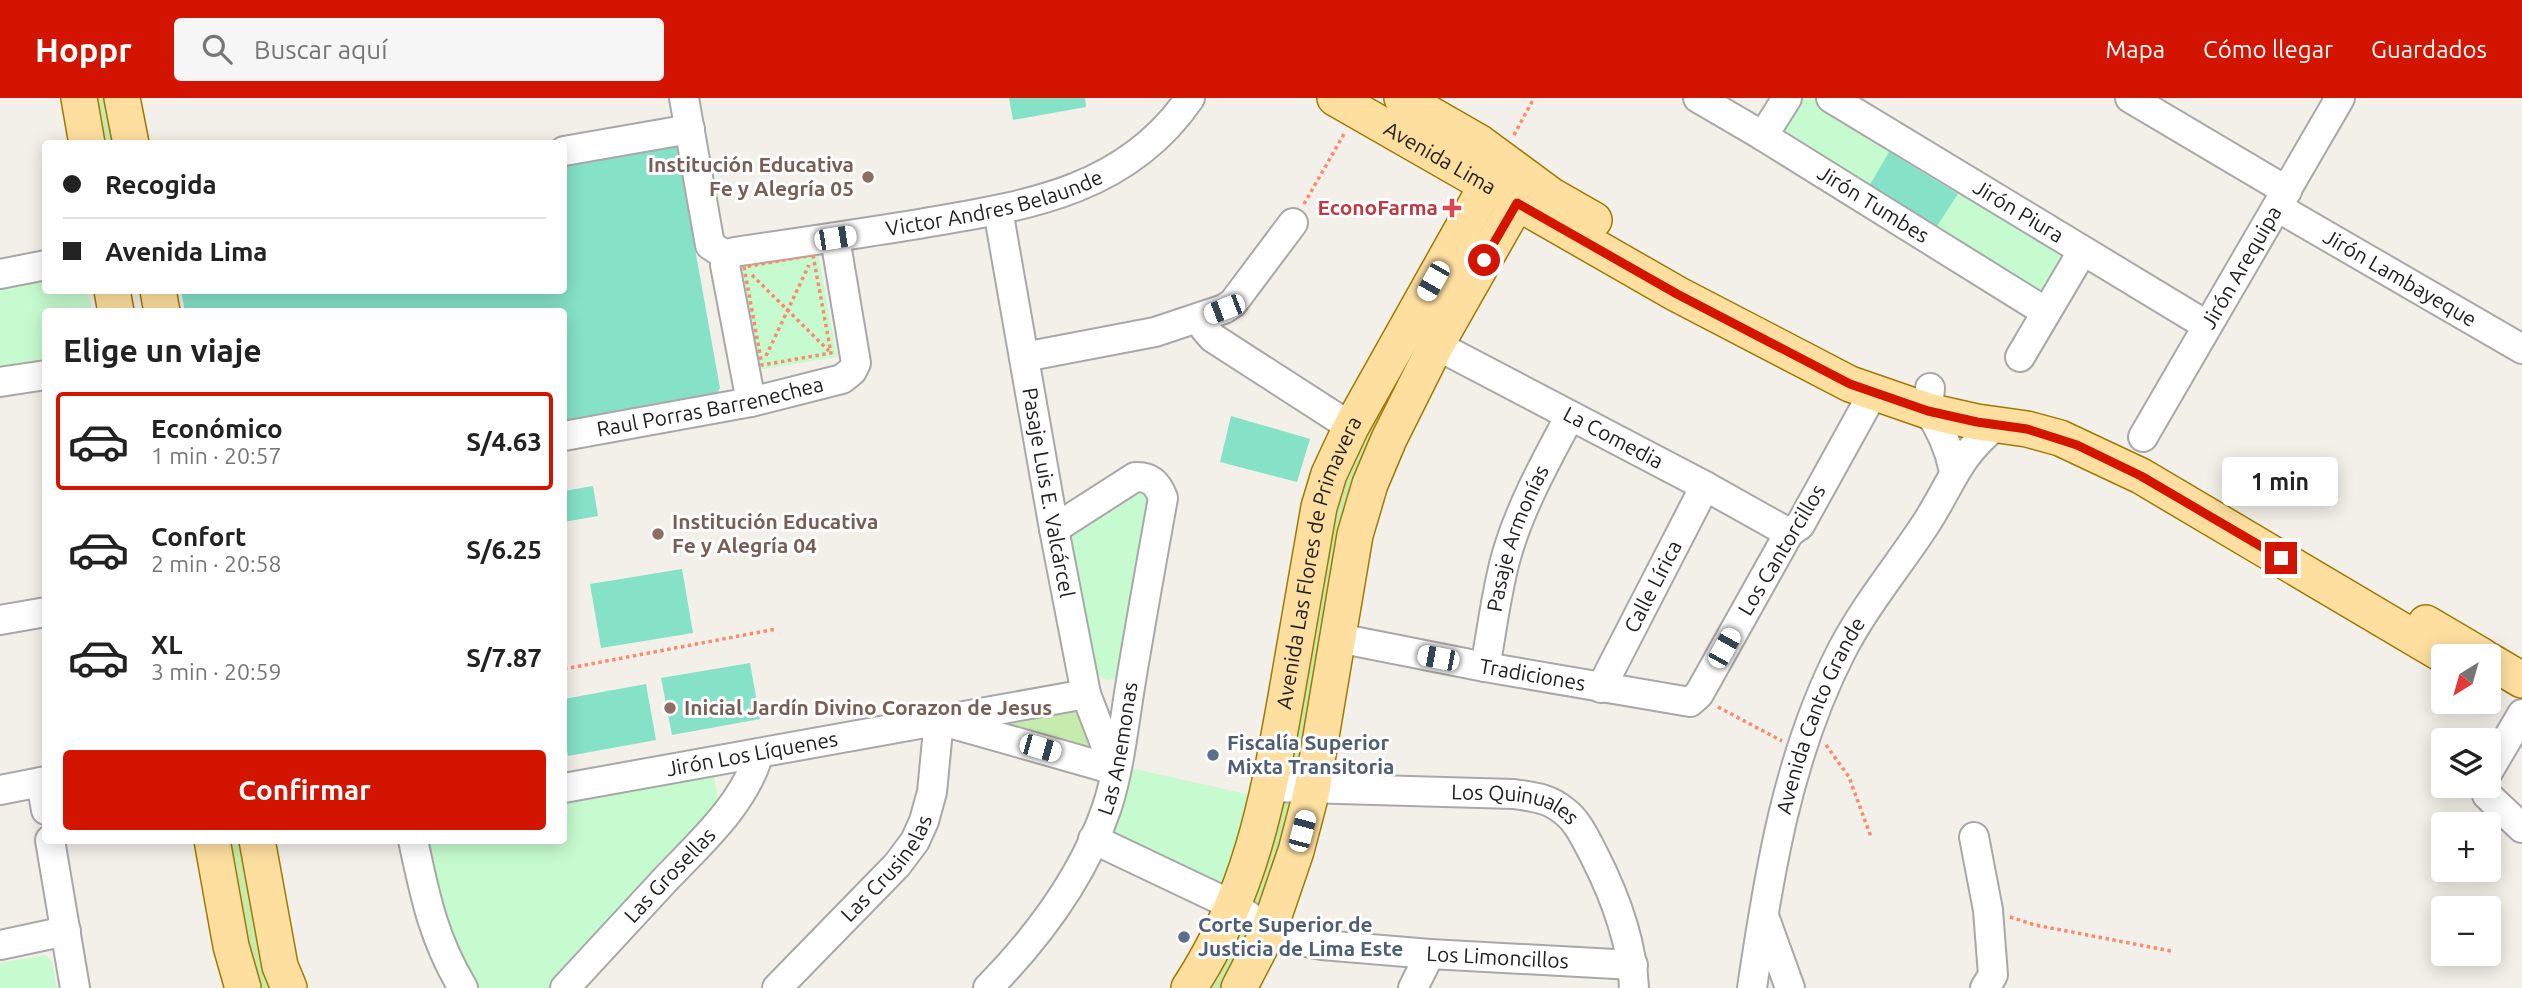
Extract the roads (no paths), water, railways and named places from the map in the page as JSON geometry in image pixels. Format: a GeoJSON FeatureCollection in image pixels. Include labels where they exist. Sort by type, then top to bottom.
{"type":"FeatureCollection","features":[{"type":"Feature","properties":{"kind":"main road"},"geometry":{"type":"LineString","coordinates":[[79,98],[86,140]]}},
{"type":"Feature","properties":{"kind":"main road"},"geometry":{"type":"LineString","coordinates":[[122,98],[130,140]]}},
{"type":"Feature","properties":{"kind":"main road","name":"Avenida Lima"},"geometry":{"type":"LineString","coordinates":[[1402,98],[1480,143],[1523,191],[1733,324],[1873,393],[2024,408],[2145,448],[2463,644]]}},
{"type":"Feature","properties":{"kind":"main road","name":"Avenida Lima"},"geometry":{"type":"LineString","coordinates":[[1346,104],[1499,163]]}},
{"type":"Feature","properties":{"kind":"main road","name":"Avenida Las Flores de Primavera"},"geometry":{"type":"LineString","coordinates":[[1189,988],[1234,906],[1251,859],[1270,787],[1319,507],[1329,474],[1350,427],[1499,163]]}},
{"type":"Feature","properties":{"kind":"main road","name":"Avenida Lima"},"geometry":{"type":"LineString","coordinates":[[1523,191],[1552,196],[1794,335],[1929,400],[1977,422],[2027,429],[2060,438],[2141,476],[2431,648]]}},
{"type":"Feature","properties":{"kind":"main road","name":"Avenida Las Flores de Primavera"},"geometry":{"type":"LineString","coordinates":[[1239,988],[1269,930],[1285,890],[1312,790],[1355,535],[1370,484],[1389,439],[1436,345],[1523,191]]}},
{"type":"Feature","properties":{"kind":"main road"},"geometry":{"type":"LineString","coordinates":[[2501,668],[2522,680]]}},
{"type":"Feature","properties":{"kind":"main road"},"geometry":{"type":"LineString","coordinates":[[2501,689],[2522,701]]}},
{"type":"Feature","properties":{"kind":"main road"},"geometry":{"type":"LineString","coordinates":[[213,844],[231,946],[243,988]]}},
{"type":"Feature","properties":{"kind":"main road"},"geometry":{"type":"LineString","coordinates":[[264,844],[280,966],[289,988]]}},
{"type":"Feature","properties":{"kind":"street"},"geometry":{"type":"LineString","coordinates":[[684,98],[710,245],[736,262]]}},
{"type":"Feature","properties":{"kind":"street","name":"Victor Andres Belaunde"},"geometry":{"type":"LineString","coordinates":[[736,262],[734,252],[824,246],[998,210],[1075,189],[1110,173],[1140,153],[1189,98]]}},
{"type":"Feature","properties":{"kind":"street","name":"Jirón Tumbes"},"geometry":{"type":"LineString","coordinates":[[1698,98],[2046,312]]}},
{"type":"Feature","properties":{"kind":"street"},"geometry":{"type":"LineString","coordinates":[[1763,136],[1787,98]]}},
{"type":"Feature","properties":{"kind":"street","name":"Jirón Piura"},"geometry":{"type":"LineString","coordinates":[[1831,98],[2206,325]]}},
{"type":"Feature","properties":{"kind":"street","name":"Jirón Lambayeque"},"geometry":{"type":"LineString","coordinates":[[2130,98],[2168,108],[2282,199],[2522,349]]}},
{"type":"Feature","properties":{"kind":"street","name":"Jirón Arequipa"},"geometry":{"type":"LineString","coordinates":[[2145,448],[2206,325],[2340,98]]}},
{"type":"Feature","properties":{"kind":"street"},"geometry":{"type":"LineString","coordinates":[[567,150],[690,129]]}},
{"type":"Feature","properties":{"kind":"street","name":"Pasaje Luis E. Valcárcel"},"geometry":{"type":"LineString","coordinates":[[998,210],[1086,694],[1115,770]]}},
{"type":"Feature","properties":{"kind":"street"},"geometry":{"type":"LineString","coordinates":[[1024,357],[1155,332],[1201,318],[1233,303],[1293,223]]}},
{"type":"Feature","properties":{"kind":"street","name":"Raul Porras Barrenechea"},"geometry":{"type":"LineString","coordinates":[[567,435],[751,402],[842,379],[842,362],[856,363],[824,246]]}},
{"type":"Feature","properties":{"kind":"street"},"geometry":{"type":"LineString","coordinates":[[2020,357],[2082,252]]}},
{"type":"Feature","properties":{"kind":"street"},"geometry":{"type":"LineString","coordinates":[[736,262],[725,265],[751,402]]}},
{"type":"Feature","properties":{"kind":"street"},"geometry":{"type":"LineString","coordinates":[[0,274],[42,266]]}},
{"type":"Feature","properties":{"kind":"street"},"geometry":{"type":"LineString","coordinates":[[1201,318],[1205,329],[1213,338],[1350,427]]}},
{"type":"Feature","properties":{"kind":"street","name":"La Comedia"},"geometry":{"type":"LineString","coordinates":[[1436,345],[1530,384],[1570,416],[1789,533]]}},
{"type":"Feature","properties":{"kind":"street"},"geometry":{"type":"LineString","coordinates":[[2145,448],[2206,364]]}},
{"type":"Feature","properties":{"kind":"street"},"geometry":{"type":"LineString","coordinates":[[0,382],[42,376]]}},
{"type":"Feature","properties":{"kind":"street","name":"Los Cantorcillos"},"geometry":{"type":"LineString","coordinates":[[1699,704],[1695,699],[1789,533],[1800,525],[1873,393]]}},
{"type":"Feature","properties":{"kind":"street"},"geometry":{"type":"LineString","coordinates":[[1929,400],[1949,448],[1954,471]]}},
{"type":"Feature","properties":{"kind":"street","name":"Pasaje Armonías"},"geometry":{"type":"LineString","coordinates":[[1485,667],[1506,558],[1515,531],[1544,464],[1570,416]]}},
{"type":"Feature","properties":{"kind":"street","name":"Avenida Canto Grande"},"geometry":{"type":"LineString","coordinates":[[1752,988],[1763,914],[1789,789],[1811,723],[1841,653],[1861,616],[1927,521],[1967,452],[1998,424]]}},
{"type":"Feature","properties":{"kind":"street","name":"Las Anemonas"},"geometry":{"type":"LineString","coordinates":[[988,988],[1035,937],[1077,870],[1107,806],[1163,498],[1160,489],[1151,480],[1135,477],[1054,529]]}},
{"type":"Feature","properties":{"kind":"street","name":"Calle Lírica"},"geometry":{"type":"LineString","coordinates":[[1601,688],[1704,486]]}},
{"type":"Feature","properties":{"kind":"street"},"geometry":{"type":"LineString","coordinates":[[0,620],[42,613]]}},
{"type":"Feature","properties":{"kind":"street","name":"Tradiciones"},"geometry":{"type":"LineString","coordinates":[[1338,639],[1699,704]]}},
{"type":"Feature","properties":{"kind":"street","name":"Jirón Los Líquenes"},"geometry":{"type":"LineString","coordinates":[[567,787],[1086,694]]}},
{"type":"Feature","properties":{"kind":"street"},"geometry":{"type":"LineString","coordinates":[[2501,752],[2522,714]]}},
{"type":"Feature","properties":{"kind":"street","name":"Jirón Los Líquenes"},"geometry":{"type":"LineString","coordinates":[[939,720],[1115,770]]}},
{"type":"Feature","properties":{"kind":"street","name":"Las Crusinelas"},"geometry":{"type":"LineString","coordinates":[[777,988],[897,865],[915,841],[932,792],[939,720]]}},
{"type":"Feature","properties":{"kind":"street","name":"Las Grosellas"},"geometry":{"type":"LineString","coordinates":[[565,988],[714,828],[742,790],[759,753]]}},
{"type":"Feature","properties":{"kind":"street"},"geometry":{"type":"LineString","coordinates":[[0,790],[42,782]]}},
{"type":"Feature","properties":{"kind":"street","name":"Los Quinuales"},"geometry":{"type":"LineString","coordinates":[[1270,787],[1514,794],[1545,799],[1566,811],[1584,835],[1610,884],[1634,976]]}},
{"type":"Feature","properties":{"kind":"street"},"geometry":{"type":"LineString","coordinates":[[2490,798],[2522,828]]}},
{"type":"Feature","properties":{"kind":"street"},"geometry":{"type":"LineString","coordinates":[[1974,836],[1988,910],[1993,975],[1985,988]]}},
{"type":"Feature","properties":{"kind":"street","name":"Los Limoncillos"},"geometry":{"type":"LineString","coordinates":[[1093,839],[1234,906],[1269,930],[1291,939],[1322,945],[1634,976]]}},
{"type":"Feature","properties":{"kind":"street"},"geometry":{"type":"LineString","coordinates":[[51,844],[75,988]]}},
{"type":"Feature","properties":{"kind":"street"},"geometry":{"type":"LineString","coordinates":[[414,844],[429,913],[444,954],[463,988]]}},
{"type":"Feature","properties":{"kind":"street"},"geometry":{"type":"LineString","coordinates":[[1763,914],[1790,988]]}},
{"type":"Feature","properties":{"kind":"street"},"geometry":{"type":"LineString","coordinates":[[0,945],[65,931]]}},
{"type":"Feature","properties":{"kind":"street"},"geometry":{"type":"LineString","coordinates":[[1413,988],[1430,954]]}},
{"type":"Feature","properties":{"kind":"place","name":"Institución Educativa Fe y Alegría 05"},"geometry":{"type":"Point","coordinates":[868,177]}},
{"type":"Feature","properties":{"kind":"place","name":"EconoFarma"},"geometry":{"type":"Point","coordinates":[1452,208]}},
{"type":"Feature","properties":{"kind":"place","name":"Institución Educativa Fe y Alegría 04"},"geometry":{"type":"Point","coordinates":[658,534]}},
{"type":"Feature","properties":{"kind":"place","name":"Inicial Jardín Divino Corazon de Jesus"},"geometry":{"type":"Point","coordinates":[670,708]}},
{"type":"Feature","properties":{"kind":"place","name":"Fiscalía Superior Mixta Transitoria"},"geometry":{"type":"Point","coordinates":[1213,755]}},
{"type":"Feature","properties":{"kind":"place","name":"Corte Superior de Justicia de Lima Este"},"geometry":{"type":"Point","coordinates":[1184,937]}}]}
